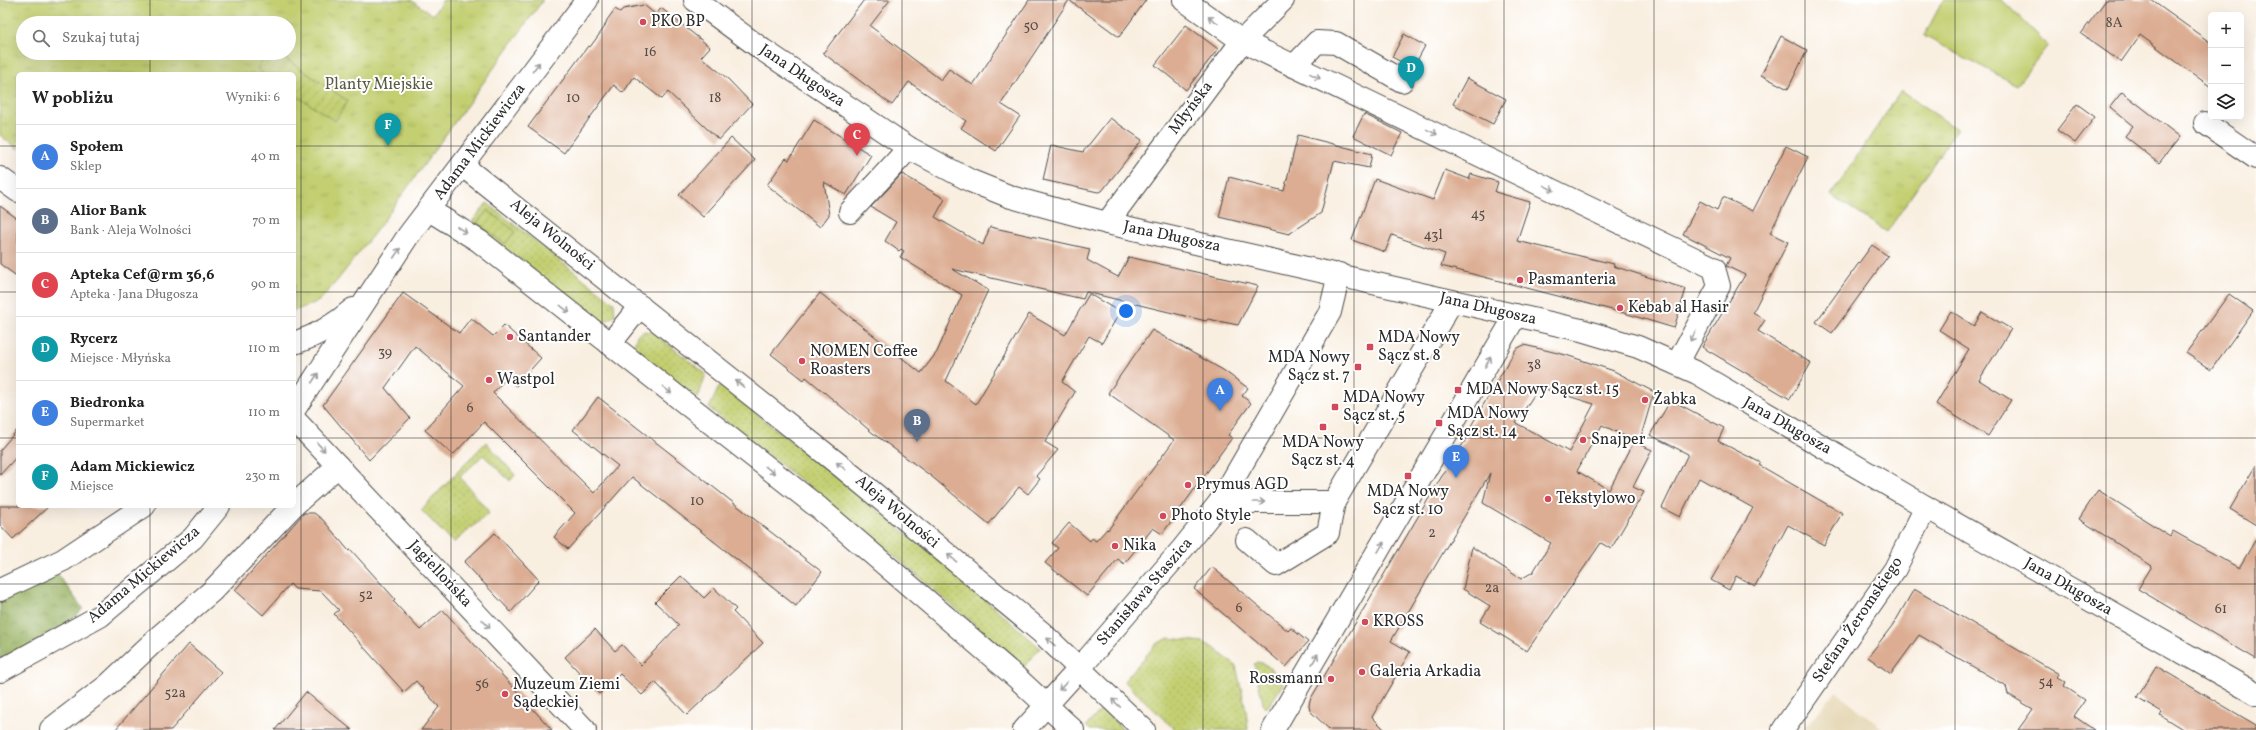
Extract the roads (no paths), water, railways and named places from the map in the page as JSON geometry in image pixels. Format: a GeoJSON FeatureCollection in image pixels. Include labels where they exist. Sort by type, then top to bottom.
{"type":"FeatureCollection","features":[{"type":"Feature","properties":{"kind":"street","name":"Adama Mickiewicza"},"geometry":{"type":"LineString","coordinates":[[296,407],[408,236],[463,166],[587,0]]}},
{"type":"Feature","properties":{"kind":"street","name":"Jana Długosza"},"geometry":{"type":"LineString","coordinates":[[695,0],[763,50],[909,148],[971,181],[1011,197],[1107,223],[1340,274],[1581,330],[1638,347],[1698,373],[1926,507],[2256,694]]}},
{"type":"Feature","properties":{"kind":"street"},"geometry":{"type":"LineString","coordinates":[[1184,0],[1242,41],[1714,268],[1719,286],[1676,364]]}},
{"type":"Feature","properties":{"kind":"street","name":"Młyńska"},"geometry":{"type":"LineString","coordinates":[[1107,223],[1242,41],[1283,0]]}},
{"type":"Feature","properties":{"kind":"street"},"geometry":{"type":"LineString","coordinates":[[1294,66],[1318,42],[1336,43],[1402,81]]}},
{"type":"Feature","properties":{"kind":"street"},"geometry":{"type":"LineString","coordinates":[[2205,123],[2256,158]]}},
{"type":"Feature","properties":{"kind":"street"},"geometry":{"type":"LineString","coordinates":[[850,212],[909,148]]}},
{"type":"Feature","properties":{"kind":"street","name":"Aleja Wolności"},"geometry":{"type":"LineString","coordinates":[[463,166],[842,467],[1041,632],[1144,730]]}},
{"type":"Feature","properties":{"kind":"street"},"geometry":{"type":"LineString","coordinates":[[0,178],[16,190]]}},
{"type":"Feature","properties":{"kind":"street"},"geometry":{"type":"LineString","coordinates":[[429,210],[479,241],[819,508],[888,565],[1046,704],[1073,730]]}},
{"type":"Feature","properties":{"kind":"street","name":"Stanisława Staszica"},"geometry":{"type":"LineString","coordinates":[[1024,730],[1080,668],[1183,548],[1220,502],[1330,312],[1340,274]]}},
{"type":"Feature","properties":{"kind":"street","name":"Adama Mickiewicza"},"geometry":{"type":"LineString","coordinates":[[296,342],[321,332],[340,320],[375,285]]}},
{"type":"Feature","properties":{"kind":"street"},"geometry":{"type":"LineString","coordinates":[[1247,540],[1276,565],[1328,533],[1334,502],[1452,301]]}},
{"type":"Feature","properties":{"kind":"street"},"geometry":{"type":"LineString","coordinates":[[610,344],[640,306]]}},
{"type":"Feature","properties":{"kind":"street"},"geometry":{"type":"LineString","coordinates":[[1273,730],[1516,315]]}},
{"type":"Feature","properties":{"kind":"street","name":"Jagiellońska"},"geometry":{"type":"LineString","coordinates":[[296,421],[585,730]]}},
{"type":"Feature","properties":{"kind":"street"},"geometry":{"type":"LineString","coordinates":[[296,502],[338,466]]}},
{"type":"Feature","properties":{"kind":"street"},"geometry":{"type":"LineString","coordinates":[[1220,502],[1334,502]]}},
{"type":"Feature","properties":{"kind":"street","name":"Stefana Żeromskiego"},"geometry":{"type":"LineString","coordinates":[[1783,730],[1895,569],[1926,507]]}},
{"type":"Feature","properties":{"kind":"street"},"geometry":{"type":"LineString","coordinates":[[0,590],[63,560],[141,508]]}},
{"type":"Feature","properties":{"kind":"street","name":"Adama Mickiewicza"},"geometry":{"type":"LineString","coordinates":[[0,671],[100,616],[193,538],[217,508]]}},
{"type":"Feature","properties":{"kind":"street"},"geometry":{"type":"LineString","coordinates":[[52,729],[108,685],[162,634],[212,591],[290,508]]}},
{"type":"Feature","properties":{"kind":"place","name":"PKO BP"},"geometry":{"type":"Point","coordinates":[643,22]}},
{"type":"Feature","properties":{"kind":"place","name":"Rycerz"},"geometry":{"type":"Point","coordinates":[1411,89]}},
{"type":"Feature","properties":{"kind":"place","name":"Adam Mickiewicz"},"geometry":{"type":"Point","coordinates":[388,146]}},
{"type":"Feature","properties":{"kind":"place","name":"Apteka Cef@rm 36,6"},"geometry":{"type":"Point","coordinates":[857,156]}},
{"type":"Feature","properties":{"kind":"place","name":"Pasmanteria"},"geometry":{"type":"Point","coordinates":[1520,280]}},
{"type":"Feature","properties":{"kind":"place","name":"Kebab al Hasir"},"geometry":{"type":"Point","coordinates":[1620,308]}},
{"type":"Feature","properties":{"kind":"place","name":"Santander"},"geometry":{"type":"Point","coordinates":[510,337]}},
{"type":"Feature","properties":{"kind":"place","name":"MDA Nowy Sącz st. 8"},"geometry":{"type":"Point","coordinates":[1370,347]}},
{"type":"Feature","properties":{"kind":"place","name":"NOMEN Coffee Roasters"},"geometry":{"type":"Point","coordinates":[802,361]}},
{"type":"Feature","properties":{"kind":"place","name":"MDA Nowy Sącz st. 7"},"geometry":{"type":"Point","coordinates":[1358,367]}},
{"type":"Feature","properties":{"kind":"place","name":"Wastpol"},"geometry":{"type":"Point","coordinates":[489,380]}},
{"type":"Feature","properties":{"kind":"place","name":"MDA Nowy Sącz st. 15"},"geometry":{"type":"Point","coordinates":[1458,390]}},
{"type":"Feature","properties":{"kind":"place","name":"Żabka"},"geometry":{"type":"Point","coordinates":[1645,400]}},
{"type":"Feature","properties":{"kind":"place","name":"MDA Nowy Sącz st. 5"},"geometry":{"type":"Point","coordinates":[1335,407]}},
{"type":"Feature","properties":{"kind":"place","name":"Społem"},"geometry":{"type":"Point","coordinates":[1220,411]}},
{"type":"Feature","properties":{"kind":"place","name":"MDA Nowy Sącz st. 14"},"geometry":{"type":"Point","coordinates":[1439,423]}},
{"type":"Feature","properties":{"kind":"place","name":"MDA Nowy Sącz st. 4"},"geometry":{"type":"Point","coordinates":[1323,427]}},
{"type":"Feature","properties":{"kind":"place","name":"Snajper"},"geometry":{"type":"Point","coordinates":[1583,440]}},
{"type":"Feature","properties":{"kind":"place","name":"Alior Bank"},"geometry":{"type":"Point","coordinates":[917,442]}},
{"type":"Feature","properties":{"kind":"place","name":"MDA Nowy Sącz st. 10"},"geometry":{"type":"Point","coordinates":[1408,476]}},
{"type":"Feature","properties":{"kind":"place","name":"Biedronka"},"geometry":{"type":"Point","coordinates":[1456,478]}},
{"type":"Feature","properties":{"kind":"place","name":"Prymus AGD"},"geometry":{"type":"Point","coordinates":[1188,485]}},
{"type":"Feature","properties":{"kind":"place","name":"Tekstylowo"},"geometry":{"type":"Point","coordinates":[1548,499]}},
{"type":"Feature","properties":{"kind":"place","name":"Photo Style"},"geometry":{"type":"Point","coordinates":[1163,516]}},
{"type":"Feature","properties":{"kind":"place","name":"Nika"},"geometry":{"type":"Point","coordinates":[1115,546]}},
{"type":"Feature","properties":{"kind":"place","name":"KROSS"},"geometry":{"type":"Point","coordinates":[1365,622]}},
{"type":"Feature","properties":{"kind":"place","name":"Galeria Arkadia"},"geometry":{"type":"Point","coordinates":[1362,672]}},
{"type":"Feature","properties":{"kind":"place","name":"Rossmann"},"geometry":{"type":"Point","coordinates":[1331,679]}},
{"type":"Feature","properties":{"kind":"place","name":"Muzeum Ziemi Sądeckiej"},"geometry":{"type":"Point","coordinates":[505,694]}},
{"type":"Feature","properties":{"kind":"park label","name":"Planty Miejskie"},"geometry":{"type":"Point","coordinates":[379,85]}}]}
